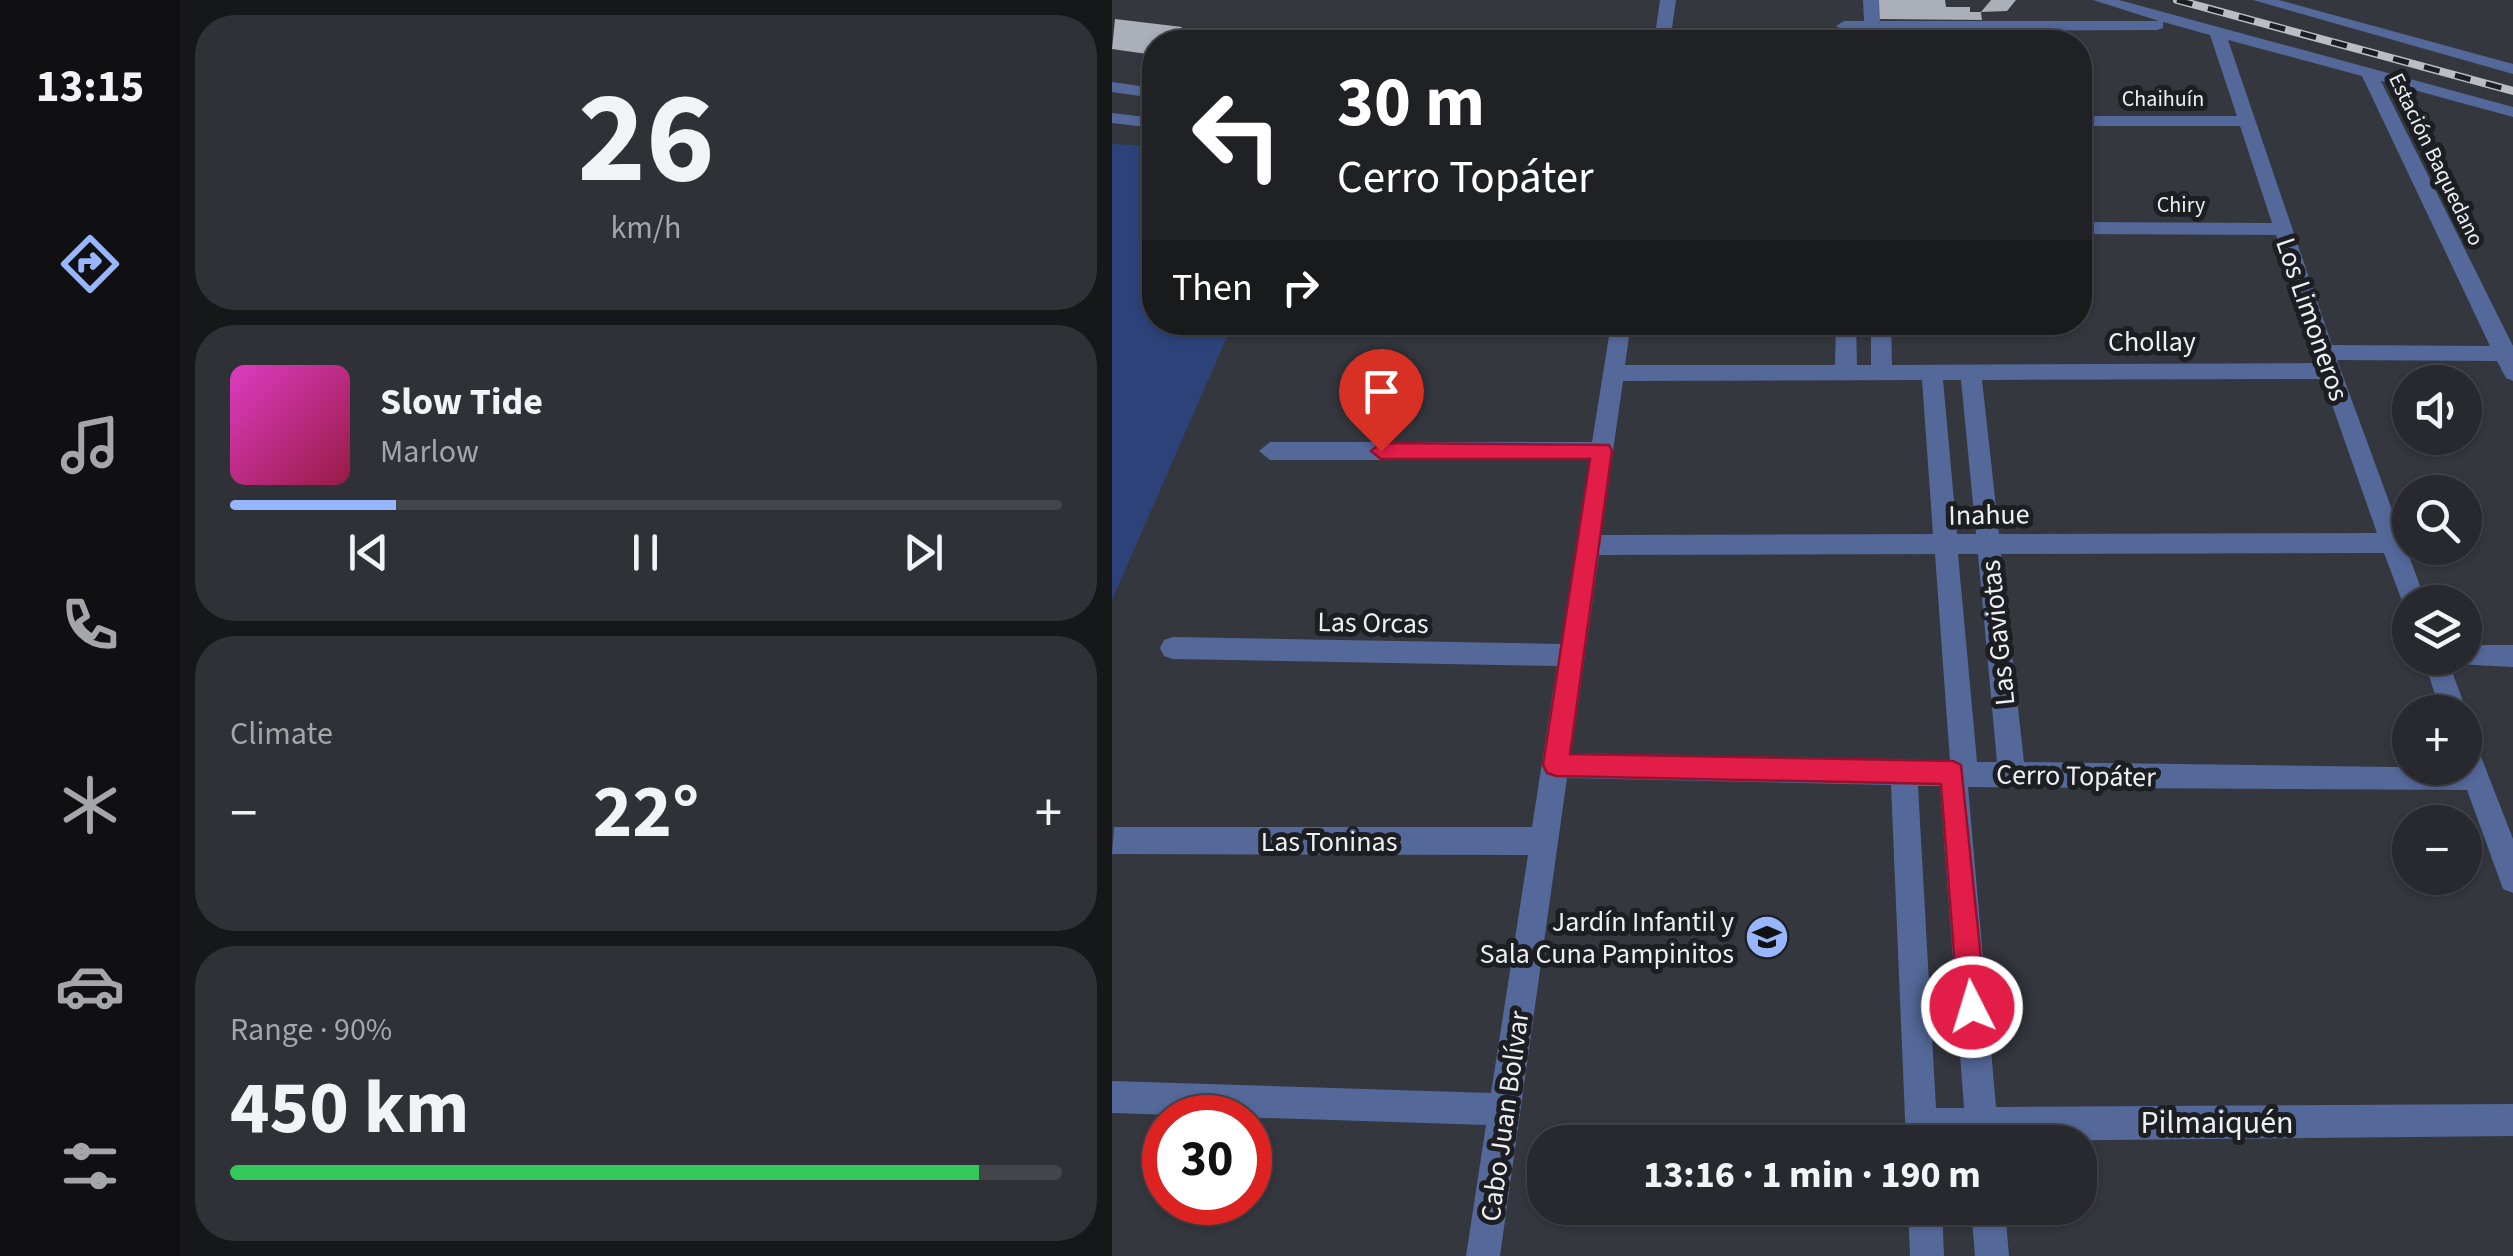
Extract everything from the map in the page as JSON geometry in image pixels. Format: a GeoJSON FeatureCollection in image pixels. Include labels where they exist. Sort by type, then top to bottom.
{"type":"FeatureCollection","features":[{"type":"Feature","properties":{"kind":"street"},"geometry":{"type":"LineString","coordinates":[[1664,30],[1668,0]]}},
{"type":"Feature","properties":{"kind":"street"},"geometry":{"type":"LineString","coordinates":[[1871,0],[1873,30]]}},
{"type":"Feature","properties":{"kind":"street"},"geometry":{"type":"LineString","coordinates":[[2101,0],[2512,112]]}},
{"type":"Feature","properties":{"kind":"street"},"geometry":{"type":"LineString","coordinates":[[2261,0],[2512,69]]}},
{"type":"Feature","properties":{"kind":"street"},"geometry":{"type":"LineString","coordinates":[[2013,30],[2187,25]]}},
{"type":"Feature","properties":{"kind":"street","name":"Los Limoneros"},"geometry":{"type":"LineString","coordinates":[[2218,33],[2282,229],[2407,585]]}},
{"type":"Feature","properties":{"kind":"street","name":"Estación Baquedano"},"geometry":{"type":"LineString","coordinates":[[2369,74],[2509,360]]}},
{"type":"Feature","properties":{"kind":"street"},"geometry":{"type":"LineString","coordinates":[[1112,87],[1142,91]]}},
{"type":"Feature","properties":{"kind":"street"},"geometry":{"type":"LineString","coordinates":[[1112,118],[1142,122]]}},
{"type":"Feature","properties":{"kind":"street","name":"Chaihuín"},"geometry":{"type":"LineString","coordinates":[[2092,121],[2246,121]]}},
{"type":"Feature","properties":{"kind":"street","name":"Chiry"},"geometry":{"type":"LineString","coordinates":[[2092,228],[2282,229]]}},
{"type":"Feature","properties":{"kind":"street","name":"Cabo Juan Bolívar"},"geometry":{"type":"LineString","coordinates":[[1480,1248],[1619,335]]}},
{"type":"Feature","properties":{"kind":"street"},"geometry":{"type":"LineString","coordinates":[[1846,335],[1846,372]]}},
{"type":"Feature","properties":{"kind":"street"},"geometry":{"type":"LineString","coordinates":[[1881,335],[1882,372]]}},
{"type":"Feature","properties":{"kind":"street","name":"Chollay"},"geometry":{"type":"LineString","coordinates":[[1614,373],[1932,373],[2328,361],[2509,360]]}},
{"type":"Feature","properties":{"kind":"street","name":"Las Gaviotas"},"geometry":{"type":"LineString","coordinates":[[1971,372],[2012,775]]}},
{"type":"Feature","properties":{"kind":"street","name":"Las Gaviotas"},"geometry":{"type":"LineString","coordinates":[[1932,373],[1981,1125]]}},
{"type":"Feature","properties":{"kind":"street"},"geometry":{"type":"LineString","coordinates":[[1270,451],[1602,451]]}},
{"type":"Feature","properties":{"kind":"street","name":"Inahue"},"geometry":{"type":"LineString","coordinates":[[1588,544],[2391,543]]}},
{"type":"Feature","properties":{"kind":"street","name":"Las Orcas"},"geometry":{"type":"LineString","coordinates":[[1173,648],[1572,655]]}},
{"type":"Feature","properties":{"kind":"street"},"geometry":{"type":"LineString","coordinates":[[2482,656],[2512,656]]}},
{"type":"Feature","properties":{"kind":"street","name":"Cerro Topáter"},"geometry":{"type":"LineString","coordinates":[[1556,765],[2012,775],[2392,777]]}},
{"type":"Feature","properties":{"kind":"street"},"geometry":{"type":"LineString","coordinates":[[1904,773],[1921,1125]]}},
{"type":"Feature","properties":{"kind":"street"},"geometry":{"type":"LineString","coordinates":[[2478,785],[2512,879]]}},
{"type":"Feature","properties":{"kind":"street","name":"Las Toninas"},"geometry":{"type":"LineString","coordinates":[[1114,841],[1544,841]]}},
{"type":"Feature","properties":{"kind":"street"},"geometry":{"type":"LineString","coordinates":[[1112,1097],[1504,1110]]}},
{"type":"Feature","properties":{"kind":"street","name":"Pilmaiquén"},"geometry":{"type":"LineString","coordinates":[[2097,1130],[2512,1120]]}},
{"type":"Feature","properties":{"kind":"street"},"geometry":{"type":"LineString","coordinates":[[1926,1225],[1927,1256]]}},
{"type":"Feature","properties":{"kind":"street"},"geometry":{"type":"LineString","coordinates":[[1989,1225],[1992,1256]]}},
{"type":"Feature","properties":{"kind":"shaded area"},"geometry":{"type":"Polygon","coordinates":[[[1112,144],[1142,145],[1142,335],[1228,335],[1112,600],[1112,144]]]}},
{"type":"Feature","properties":{"kind":"building"},"geometry":{"type":"Polygon","coordinates":[[[1878,0],[1945,0],[1946,7],[1970,7],[1970,12],[1981,12],[1982,20],[1878,19],[1878,0]]]}},
{"type":"Feature","properties":{"kind":"building"},"geometry":{"type":"Polygon","coordinates":[[[1991,0],[2016,0],[2007,11],[1981,12],[1991,0]]]}},
{"type":"Feature","properties":{"kind":"building"},"geometry":{"type":"Polygon","coordinates":[[[1115,19],[1182,27],[1142,30],[1142,53],[1112,49],[1115,19]]]}},
{"type":"Feature","properties":{"kind":"railway"},"geometry":{"type":"LineString","coordinates":[[2177,0],[2513,91]]}},
{"type":"Feature","properties":{"kind":"place","name":"Jardín Infantil y Sala Cuna Pampinitos"},"geometry":{"type":"Point","coordinates":[1767,937]}},
{"type":"Feature","properties":{"kind":"route"},"geometry":{"type":"LineString","coordinates":[[1381,451],[1602,451],[1556,765],[1953,773],[1972,1007]]}}]}
